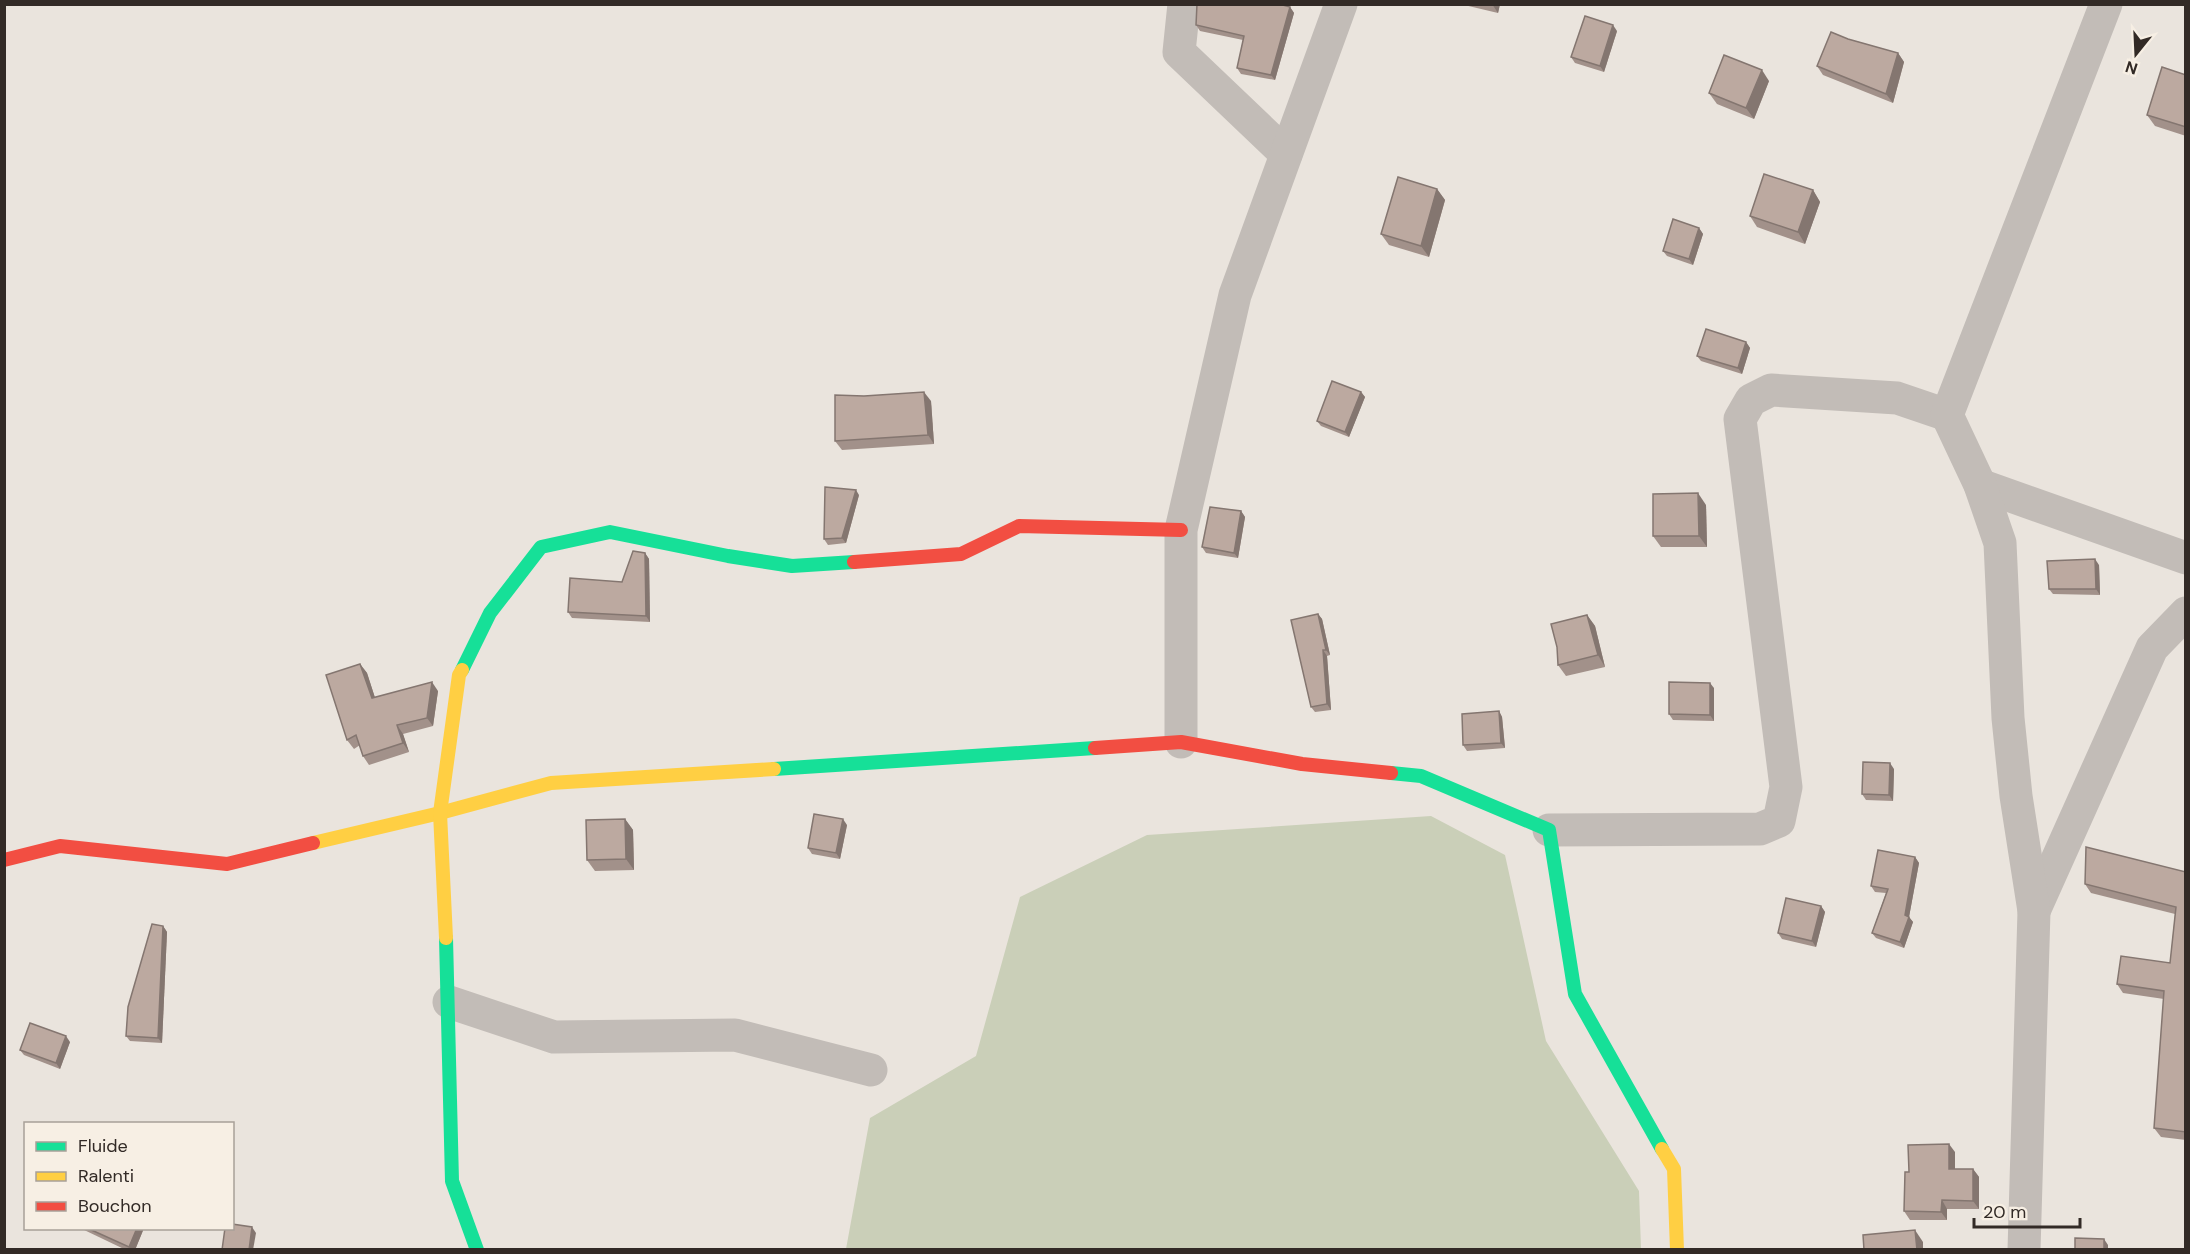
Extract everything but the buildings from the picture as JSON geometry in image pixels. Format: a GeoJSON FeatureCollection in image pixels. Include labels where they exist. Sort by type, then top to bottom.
{"type":"FeatureCollection","features":[{"type":"Feature","properties":{"kind":"street"},"geometry":{"type":"LineString","coordinates":[[1184,4],[1179,52],[1286,154]]}},
{"type":"Feature","properties":{"kind":"street"},"geometry":{"type":"LineString","coordinates":[[1181,742],[1181,531],[1235,295],[1341,4]]}},
{"type":"Feature","properties":{"kind":"street"},"geometry":{"type":"LineString","coordinates":[[1947,415],[2106,4]]}},
{"type":"Feature","properties":{"kind":"street"},"geometry":{"type":"LineString","coordinates":[[4,860],[60,846],[227,864],[440,813],[551,783],[1181,742],[1302,764],[1421,776],[1549,830],[1760,829],[1779,821],[1786,787],[1740,419],[1751,400],[1770,390],[1897,398],[1947,415],[1980,485],[2000,543],[2008,718],[2016,796],[2034,911],[2024,1250]]}},
{"type":"Feature","properties":{"kind":"street"},"geometry":{"type":"LineString","coordinates":[[1980,485],[2186,558]]}},
{"type":"Feature","properties":{"kind":"street"},"geometry":{"type":"LineString","coordinates":[[477,1250],[452,1181],[449,1002],[440,813],[459,675],[490,613],[541,547],[610,532],[728,556],[792,566],[961,554],[1019,526],[1181,531]]}},
{"type":"Feature","properties":{"kind":"street"},"geometry":{"type":"LineString","coordinates":[[2034,911],[2152,648],[2186,613]]}},
{"type":"Feature","properties":{"kind":"street"},"geometry":{"type":"LineString","coordinates":[[1549,830],[1575,994],[1674,1169],[1677,1250]]}},
{"type":"Feature","properties":{"kind":"street"},"geometry":{"type":"LineString","coordinates":[[449,1002],[554,1037],[735,1035],[870,1070]]}},
{"type":"Feature","properties":{"kind":"green space"},"geometry":{"type":"Polygon","coordinates":[[[1431,816],[1505,855],[1546,1041],[1639,1191],[1641,1249],[846,1249],[870,1118],[976,1056],[1020,897],[1147,835],[1431,816]]]}},
{"type":"Feature","properties":{"kind":"traffic: fast"},"geometry":{"type":"LineString","coordinates":[[462,670],[490,613],[541,547],[610,532],[728,556],[792,566],[854,562]]}},
{"type":"Feature","properties":{"kind":"traffic: fast"},"geometry":{"type":"LineString","coordinates":[[774,769],[1095,748]]}},
{"type":"Feature","properties":{"kind":"traffic: fast"},"geometry":{"type":"LineString","coordinates":[[1391,773],[1421,776],[1549,830],[1575,994],[1662,1149]]}},
{"type":"Feature","properties":{"kind":"traffic: fast"},"geometry":{"type":"LineString","coordinates":[[446,938],[452,1181],[477,1250]]}},
{"type":"Feature","properties":{"kind":"traffic: slow"},"geometry":{"type":"LineString","coordinates":[[446,938],[440,813],[459,675],[462,670]]}},
{"type":"Feature","properties":{"kind":"traffic: slow"},"geometry":{"type":"LineString","coordinates":[[313,843],[440,813],[551,783],[774,769]]}},
{"type":"Feature","properties":{"kind":"traffic: slow"},"geometry":{"type":"LineString","coordinates":[[1662,1149],[1674,1169],[1677,1250]]}},
{"type":"Feature","properties":{"kind":"traffic: jam"},"geometry":{"type":"LineString","coordinates":[[854,562],[961,554],[1019,526],[1181,530]]}},
{"type":"Feature","properties":{"kind":"traffic: jam"},"geometry":{"type":"LineString","coordinates":[[1095,748],[1181,742],[1302,764],[1391,773]]}},
{"type":"Feature","properties":{"kind":"traffic: jam"},"geometry":{"type":"LineString","coordinates":[[4,860],[60,846],[227,864],[313,843]]}}]}
